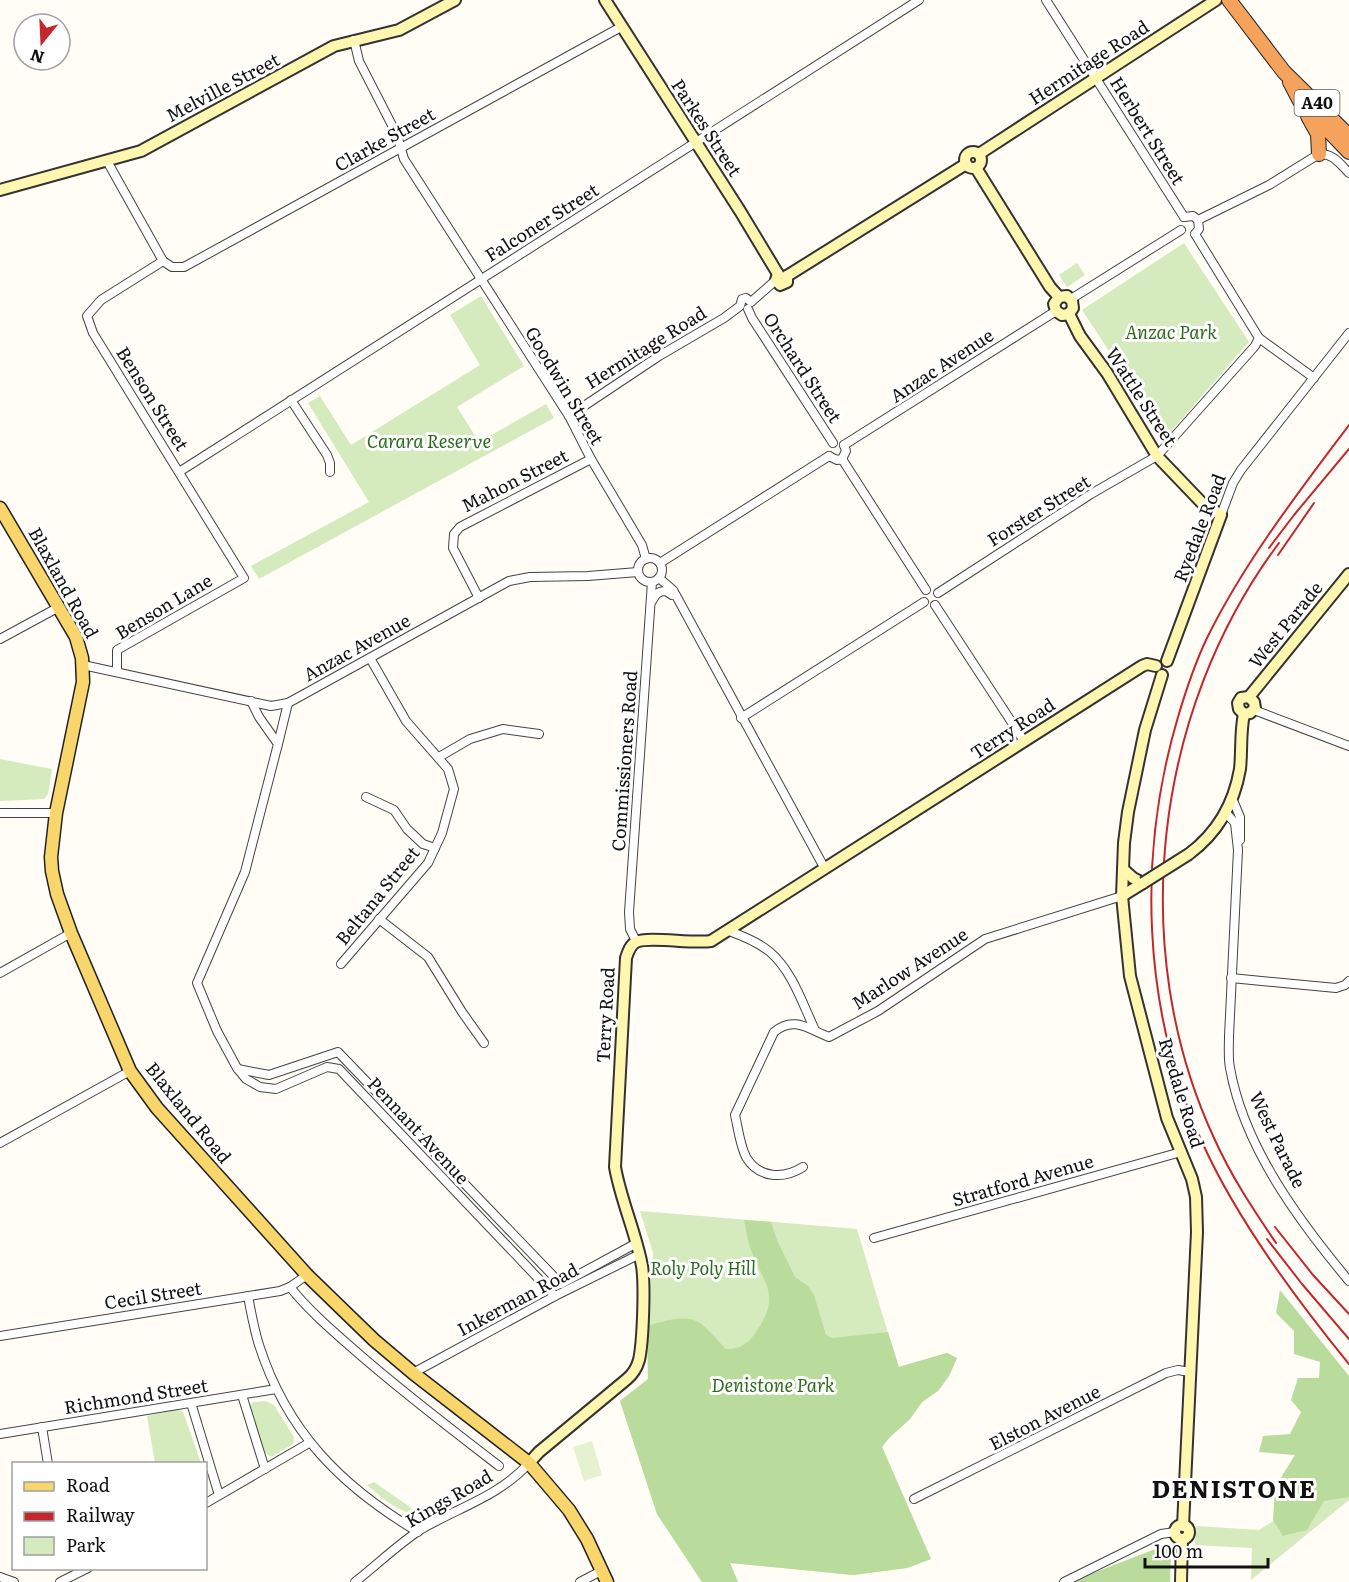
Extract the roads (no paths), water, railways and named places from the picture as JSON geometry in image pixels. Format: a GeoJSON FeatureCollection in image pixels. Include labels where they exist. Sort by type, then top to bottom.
{"type":"FeatureCollection","features":[{"type":"Feature","properties":{"kind":"highway","name":"A40"},"geometry":{"type":"LineString","coordinates":[[1228,0],[1284,72],[1349,136]]}},
{"type":"Feature","properties":{"kind":"highway","name":"A40"},"geometry":{"type":"LineString","coordinates":[[1284,72],[1300,101],[1349,152]]}},
{"type":"Feature","properties":{"kind":"highway"},"geometry":{"type":"LineString","coordinates":[[1300,101],[1318,134],[1319,153]]}},
{"type":"Feature","properties":{"kind":"main road","name":"Blaxland Road"},"geometry":{"type":"LineString","coordinates":[[0,508],[76,637],[83,665],[81,696],[56,813],[51,856],[52,871],[57,894],[71,933],[130,1071],[157,1108],[307,1275],[374,1340],[413,1373],[529,1462],[569,1510],[587,1539],[605,1576]]}},
{"type":"Feature","properties":{"kind":"street","name":"Melville Street"},"geometry":{"type":"LineString","coordinates":[[0,190],[141,151],[334,46],[399,30],[455,0]]}},
{"type":"Feature","properties":{"kind":"street","name":"Parkes Street"},"geometry":{"type":"LineString","coordinates":[[605,0],[780,277]]}},
{"type":"Feature","properties":{"kind":"street","name":"Falconer Street"},"geometry":{"type":"LineString","coordinates":[[179,472],[919,0]]}},
{"type":"Feature","properties":{"kind":"street","name":"Herbert Street"},"geometry":{"type":"LineString","coordinates":[[1046,0],[1184,217]]}},
{"type":"Feature","properties":{"kind":"street","name":"Hermitage Road"},"geometry":{"type":"LineString","coordinates":[[971,166],[965,158],[968,154],[972,152],[979,154],[1216,0]]}},
{"type":"Feature","properties":{"kind":"street","name":"Clarke Street"},"geometry":{"type":"LineString","coordinates":[[163,261],[172,267],[184,267],[621,27]]}},
{"type":"Feature","properties":{"kind":"street","name":"Goodwin Street"},"geometry":{"type":"LineString","coordinates":[[354,40],[359,61],[397,135],[411,171],[569,416],[591,459],[642,545],[646,559]]}},
{"type":"Feature","properties":{"kind":"street"},"geometry":{"type":"LineString","coordinates":[[1198,220],[1269,185],[1319,153],[1335,158],[1349,173]]}},
{"type":"Feature","properties":{"kind":"street"},"geometry":{"type":"LineString","coordinates":[[107,161],[163,261]]}},
{"type":"Feature","properties":{"kind":"street"},"geometry":{"type":"LineString","coordinates":[[749,305],[780,277],[971,166],[1050,287],[1059,297]]}},
{"type":"Feature","properties":{"kind":"street"},"geometry":{"type":"LineString","coordinates":[[1193,216],[1198,220],[1200,226],[1195,234],[1188,235],[1181,230],[1180,223],[1184,217],[1193,216]]}},
{"type":"Feature","properties":{"kind":"street"},"geometry":{"type":"LineString","coordinates":[[1071,299],[1181,230]]}},
{"type":"Feature","properties":{"kind":"street"},"geometry":{"type":"LineString","coordinates":[[1195,234],[1259,338],[1314,378]]}},
{"type":"Feature","properties":{"kind":"street","name":"Benson Street"},"geometry":{"type":"LineString","coordinates":[[163,261],[101,300],[87,316],[93,333],[243,578]]}},
{"type":"Feature","properties":{"kind":"street"},"geometry":{"type":"LineString","coordinates":[[1067,296],[1071,299],[1073,308],[1069,314],[1062,315],[1056,310],[1054,304],[1059,297],[1067,296]]}},
{"type":"Feature","properties":{"kind":"street","name":"Hermitage Road"},"geometry":{"type":"LineString","coordinates":[[569,416],[740,306],[743,309],[749,305]]}},
{"type":"Feature","properties":{"kind":"street","name":"Orchard Street"},"geometry":{"type":"LineString","coordinates":[[749,305],[752,318],[832,443]]}},
{"type":"Feature","properties":{"kind":"street","name":"Anzac Avenue"},"geometry":{"type":"LineString","coordinates":[[844,445],[1056,310]]}},
{"type":"Feature","properties":{"kind":"street","name":"Wattle Street"},"geometry":{"type":"LineString","coordinates":[[1069,314],[1080,336],[1107,373],[1157,456],[1202,503],[1221,515]]}},
{"type":"Feature","properties":{"kind":"street","name":"Ryedale Road"},"geometry":{"type":"LineString","coordinates":[[1181,1582],[1180,1532],[1197,1213],[1191,1179],[1167,1118],[1131,975],[1122,896],[1124,843],[1145,730],[1161,667],[1237,475],[1349,333]]}},
{"type":"Feature","properties":{"kind":"street","name":"Forster Street"},"geometry":{"type":"LineString","coordinates":[[938,593],[1091,494],[1157,456],[1255,346],[1259,338]]}},
{"type":"Feature","properties":{"kind":"street"},"geometry":{"type":"LineString","coordinates":[[291,400],[327,455],[330,472]]}},
{"type":"Feature","properties":{"kind":"street"},"geometry":{"type":"LineString","coordinates":[[829,456],[829,447],[832,443],[837,442],[844,445],[846,451],[842,459]]}},
{"type":"Feature","properties":{"kind":"street"},"geometry":{"type":"LineString","coordinates":[[829,456],[837,460],[842,459]]}},
{"type":"Feature","properties":{"kind":"street"},"geometry":{"type":"LineString","coordinates":[[660,563],[829,456]]}},
{"type":"Feature","properties":{"kind":"street","name":"Mahon Street"},"geometry":{"type":"LineString","coordinates":[[479,598],[453,548],[454,534],[460,527],[591,459]]}},
{"type":"Feature","properties":{"kind":"street"},"geometry":{"type":"LineString","coordinates":[[842,459],[926,590]]}},
{"type":"Feature","properties":{"kind":"street"},"geometry":{"type":"LineString","coordinates":[[656,580],[662,570],[660,563],[651,558],[646,559],[640,564],[638,572],[643,580],[656,580],[673,590],[825,869]]}},
{"type":"Feature","properties":{"kind":"street","name":"Anzac Avenue"},"geometry":{"type":"LineString","coordinates":[[83,665],[271,706],[288,703],[519,578],[638,572]]}},
{"type":"Feature","properties":{"kind":"street","name":"West Parade"},"geometry":{"type":"LineString","coordinates":[[1249,712],[1239,709],[1238,704],[1241,698],[1249,697],[1349,574]]}},
{"type":"Feature","properties":{"kind":"street","name":"Benson Lane"},"geometry":{"type":"LineString","coordinates":[[117,672],[117,650],[243,578]]}},
{"type":"Feature","properties":{"kind":"street","name":"Commissioners Road"},"geometry":{"type":"LineString","coordinates":[[636,941],[630,929],[629,912],[652,601],[656,580]]}},
{"type":"Feature","properties":{"kind":"street"},"geometry":{"type":"LineString","coordinates":[[926,590],[938,593],[939,599],[935,604],[929,606],[924,602],[922,596],[926,590]]}},
{"type":"Feature","properties":{"kind":"street"},"geometry":{"type":"LineString","coordinates":[[652,601],[657,592],[666,591],[680,606]]}},
{"type":"Feature","properties":{"kind":"street"},"geometry":{"type":"LineString","coordinates":[[741,718],[924,602]]}},
{"type":"Feature","properties":{"kind":"street"},"geometry":{"type":"LineString","coordinates":[[935,604],[1024,741]]}},
{"type":"Feature","properties":{"kind":"street"},"geometry":{"type":"LineString","coordinates":[[0,639],[58,607]]}},
{"type":"Feature","properties":{"kind":"street","name":"Beltana Street"},"geometry":{"type":"LineString","coordinates":[[341,964],[428,863],[442,833],[454,789],[448,769],[406,721],[370,658]]}},
{"type":"Feature","properties":{"kind":"street","name":"Terry Road"},"geometry":{"type":"LineString","coordinates":[[529,1462],[623,1384],[634,1371],[640,1357],[642,1265],[615,1167],[626,958],[631,945],[636,941],[699,943],[711,941],[1142,666],[1147,664],[1161,667]]}},
{"type":"Feature","properties":{"kind":"street"},"geometry":{"type":"LineString","coordinates":[[251,701],[278,744]]}},
{"type":"Feature","properties":{"kind":"street","name":"Pennant Avenue"},"geometry":{"type":"LineString","coordinates":[[288,703],[283,715],[278,744],[245,872],[197,983],[218,1031],[237,1068],[246,1079],[260,1087],[276,1089],[327,1067],[339,1069],[555,1296]]}},
{"type":"Feature","properties":{"kind":"street"},"geometry":{"type":"LineString","coordinates":[[1229,805],[1240,769],[1249,712],[1349,746]]}},
{"type":"Feature","properties":{"kind":"street"},"geometry":{"type":"LineString","coordinates":[[439,758],[470,739],[503,729],[539,734]]}},
{"type":"Feature","properties":{"kind":"street"},"geometry":{"type":"LineString","coordinates":[[366,797],[394,810],[407,829],[423,844],[435,848]]}},
{"type":"Feature","properties":{"kind":"street","name":"West Parade"},"geometry":{"type":"LineString","coordinates":[[1229,805],[1240,817],[1242,825],[1238,850],[1231,978],[1230,1066],[1238,1103],[1280,1189],[1349,1281]]}},
{"type":"Feature","properties":{"kind":"street","name":"West Parade"},"geometry":{"type":"LineString","coordinates":[[1229,805],[1235,823],[1238,850]]}},
{"type":"Feature","properties":{"kind":"street","name":"Marlow Avenue"},"geometry":{"type":"LineString","coordinates":[[803,1167],[793,1173],[775,1176],[757,1170],[746,1156],[735,1115],[774,1032],[781,1026],[795,1024],[813,1028],[819,1034],[829,1037],[878,1011],[985,939],[1122,896],[1189,854],[1209,837],[1229,805]]}},
{"type":"Feature","properties":{"kind":"street"},"geometry":{"type":"LineString","coordinates":[[0,813],[56,813]]}},
{"type":"Feature","properties":{"kind":"street"},"geometry":{"type":"LineString","coordinates":[[1123,869],[1143,883]]}},
{"type":"Feature","properties":{"kind":"street"},"geometry":{"type":"LineString","coordinates":[[379,919],[428,957],[484,1043]]}},
{"type":"Feature","properties":{"kind":"street"},"geometry":{"type":"LineString","coordinates":[[729,930],[752,940],[770,952],[789,975],[813,1028]]}},
{"type":"Feature","properties":{"kind":"street"},"geometry":{"type":"LineString","coordinates":[[0,973],[71,933]]}},
{"type":"Feature","properties":{"kind":"street"},"geometry":{"type":"LineString","coordinates":[[1231,978],[1336,988],[1349,981]]}},
{"type":"Feature","properties":{"kind":"street","name":"Pennant Avenue"},"geometry":{"type":"LineString","coordinates":[[237,1068],[269,1075],[338,1052],[561,1284]]}},
{"type":"Feature","properties":{"kind":"street"},"geometry":{"type":"LineString","coordinates":[[0,1143],[130,1071]]}},
{"type":"Feature","properties":{"kind":"street","name":"Stratford Avenue"},"geometry":{"type":"LineString","coordinates":[[874,1238],[1181,1152]]}},
{"type":"Feature","properties":{"kind":"street","name":"Inkerman Road"},"geometry":{"type":"LineString","coordinates":[[561,1284],[637,1249]]}},
{"type":"Feature","properties":{"kind":"street","name":"Inkerman Road"},"geometry":{"type":"LineString","coordinates":[[413,1373],[637,1249]]}},
{"type":"Feature","properties":{"kind":"street","name":"Cecil Street"},"geometry":{"type":"LineString","coordinates":[[0,1336],[279,1291],[290,1287],[307,1275]]}},
{"type":"Feature","properties":{"kind":"street"},"geometry":{"type":"LineString","coordinates":[[290,1287],[329,1328],[395,1387],[499,1466]]}},
{"type":"Feature","properties":{"kind":"street"},"geometry":{"type":"LineString","coordinates":[[248,1296],[258,1343],[276,1389],[309,1443],[357,1490],[418,1532]]}},
{"type":"Feature","properties":{"kind":"street","name":"Elston Avenue"},"geometry":{"type":"LineString","coordinates":[[914,1499],[1166,1373],[1178,1370],[1190,1372]]}},
{"type":"Feature","properties":{"kind":"street","name":"Richmond Street"},"geometry":{"type":"LineString","coordinates":[[0,1434],[276,1389]]}},
{"type":"Feature","properties":{"kind":"street"},"geometry":{"type":"LineString","coordinates":[[242,1395],[265,1470]]}},
{"type":"Feature","properties":{"kind":"street"},"geometry":{"type":"LineString","coordinates":[[192,1403],[219,1495]]}},
{"type":"Feature","properties":{"kind":"street"},"geometry":{"type":"LineString","coordinates":[[42,1427],[48,1462]]}},
{"type":"Feature","properties":{"kind":"street"},"geometry":{"type":"LineString","coordinates":[[207,1502],[309,1443]]}},
{"type":"Feature","properties":{"kind":"street","name":"Kings Road"},"geometry":{"type":"LineString","coordinates":[[355,1582],[418,1532],[505,1485],[529,1462]]}},
{"type":"Feature","properties":{"kind":"street"},"geometry":{"type":"LineString","coordinates":[[1064,1582],[1161,1534],[1180,1532]]}},
{"type":"Feature","properties":{"kind":"street"},"geometry":{"type":"LineString","coordinates":[[60,1582],[86,1570]]}},
{"type":"Feature","properties":{"kind":"street"},"geometry":{"type":"LineString","coordinates":[[580,1582],[605,1576]]}},
{"type":"Feature","properties":{"kind":"street"},"geometry":{"type":"LineString","coordinates":[[0,1577],[14,1582]]}},
{"type":"Feature","properties":{"kind":"railway"},"geometry":{"type":"LineString","coordinates":[[1349,425],[1255,555],[1203,647],[1181,707],[1165,769],[1156,823],[1152,877],[1152,931],[1157,985],[1167,1039],[1182,1091],[1202,1142],[1232,1200],[1268,1258],[1349,1364]]}},
{"type":"Feature","properties":{"kind":"railway"},"geometry":{"type":"LineString","coordinates":[[1269,548],[1349,449]]}},
{"type":"Feature","properties":{"kind":"railway"},"geometry":{"type":"LineString","coordinates":[[1278,555],[1314,503]]}},
{"type":"Feature","properties":{"kind":"railway"},"geometry":{"type":"LineString","coordinates":[[1276,1243],[1228,1166],[1214,1138],[1186,1065],[1169,988],[1163,910],[1167,832],[1180,755],[1204,680],[1237,609],[1279,543]]}},
{"type":"Feature","properties":{"kind":"railway"},"geometry":{"type":"LineString","coordinates":[[1275,1227],[1313,1275],[1349,1314]]}},
{"type":"Feature","properties":{"kind":"railway"},"geometry":{"type":"LineString","coordinates":[[1267,1239],[1349,1339]]}},
{"type":"Feature","properties":{"kind":"district","name":"DENISTONE"},"geometry":{"type":"Point","coordinates":[1234,1490]}},
{"type":"Feature","properties":{"kind":"park label","name":"Anzac Park"},"geometry":{"type":"Point","coordinates":[1171,333]}},
{"type":"Feature","properties":{"kind":"park label","name":"Carara Reserve"},"geometry":{"type":"Point","coordinates":[429,442]}},
{"type":"Feature","properties":{"kind":"park label","name":"Roly Poly Hill"},"geometry":{"type":"Point","coordinates":[703,1269]}},
{"type":"Feature","properties":{"kind":"park label","name":"Denistone Park"},"geometry":{"type":"Point","coordinates":[773,1386]}}]}
